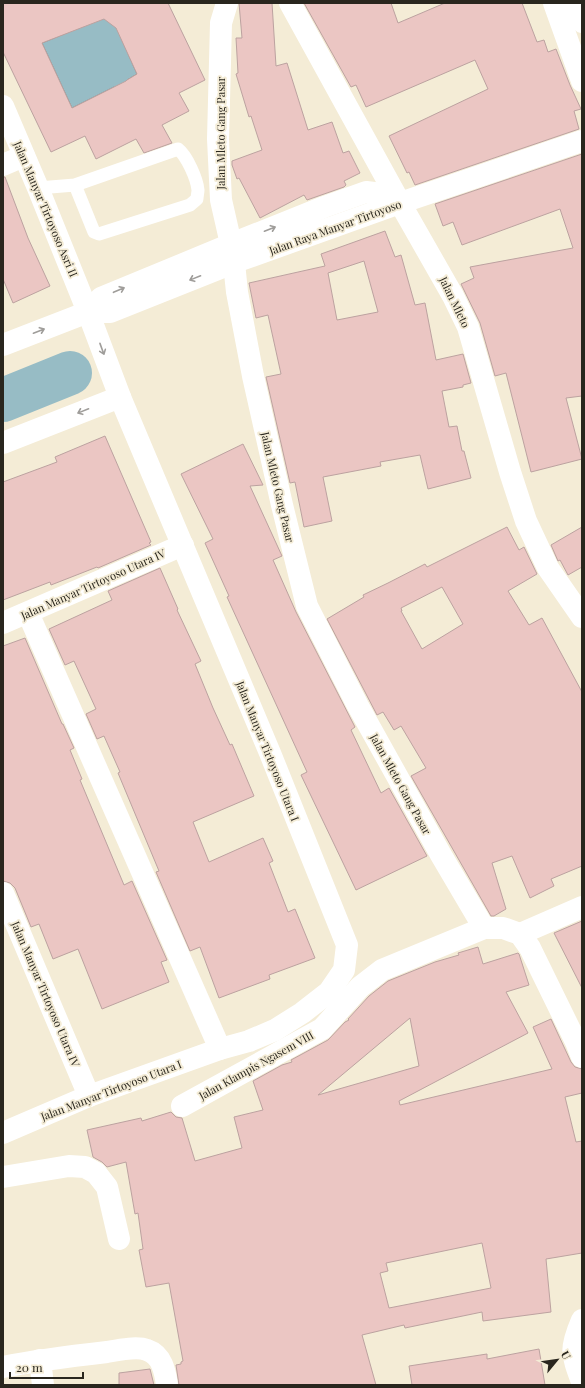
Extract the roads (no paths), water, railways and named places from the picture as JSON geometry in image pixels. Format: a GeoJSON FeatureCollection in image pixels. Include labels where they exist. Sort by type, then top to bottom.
{"type":"FeatureCollection","features":[{"type":"Feature","properties":{"kind":"street","name":"Jalan Mleto Gang Pasar"},"geometry":{"type":"LineString","coordinates":[[227,3],[221,23],[218,139],[221,200],[233,253],[236,292],[253,376],[282,505],[307,606],[358,706],[440,855],[484,928]]}},
{"type":"Feature","properties":{"kind":"street","name":"Jalan Mleto"},"geometry":{"type":"LineString","coordinates":[[290,3],[453,296],[468,326],[510,472],[526,521],[548,568],[582,617]]}},
{"type":"Feature","properties":{"kind":"street"},"geometry":{"type":"LineString","coordinates":[[554,3],[582,81]]}},
{"type":"Feature","properties":{"kind":"street"},"geometry":{"type":"LineString","coordinates":[[575,3],[582,22]]}},
{"type":"Feature","properties":{"kind":"street","name":"Jalan Manyar Tirtoyoso Asri II"},"geometry":{"type":"LineString","coordinates":[[3,106],[38,188],[120,396]]}},
{"type":"Feature","properties":{"kind":"street","name":"Jalan Raya Manyar Tirtoyoso"},"geometry":{"type":"LineString","coordinates":[[88,312],[110,312],[233,253],[400,203],[582,141]]}},
{"type":"Feature","properties":{"kind":"street"},"geometry":{"type":"LineString","coordinates":[[3,165],[24,156]]}},
{"type":"Feature","properties":{"kind":"street"},"geometry":{"type":"LineString","coordinates":[[3,345],[88,312]]}},
{"type":"Feature","properties":{"kind":"street"},"geometry":{"type":"LineString","coordinates":[[3,443],[120,396]]}},
{"type":"Feature","properties":{"kind":"street","name":"Jalan Manyar Tirtoyoso Utara I"},"geometry":{"type":"LineString","coordinates":[[3,1133],[89,1096],[220,1049],[249,1041],[275,1030],[302,1013],[329,992],[344,970],[347,945],[270,753],[120,396]]}},
{"type":"Feature","properties":{"kind":"street","name":"Jalan Manyar Tirtoyoso Utara IV"},"geometry":{"type":"LineString","coordinates":[[3,623],[183,545]]}},
{"type":"Feature","properties":{"kind":"street"},"geometry":{"type":"LineString","coordinates":[[28,613],[220,1049]]}},
{"type":"Feature","properties":{"kind":"street","name":"Jalan Manyar Tirtoyoso Utara IV"},"geometry":{"type":"LineString","coordinates":[[3,893],[89,1096]]}},
{"type":"Feature","properties":{"kind":"street"},"geometry":{"type":"LineString","coordinates":[[582,907],[520,934],[530,948],[582,1057]]}},
{"type":"Feature","properties":{"kind":"street","name":"Jalan Klampis Ngasem VIII"},"geometry":{"type":"LineString","coordinates":[[182,1106],[322,1029],[360,987],[382,970],[484,928],[504,928],[520,934]]}},
{"type":"Feature","properties":{"kind":"street"},"geometry":{"type":"LineString","coordinates":[[3,1177],[69,1166],[85,1167],[96,1173],[107,1187],[118,1238]]}},
{"type":"Feature","properties":{"kind":"street"},"geometry":{"type":"LineString","coordinates":[[580,1369],[572,1348],[575,1335],[582,1320]]}},
{"type":"Feature","properties":{"kind":"street"},"geometry":{"type":"LineString","coordinates":[[3,1367],[40,1360],[131,1349],[147,1349],[159,1357],[165,1372],[167,1385]]}},
{"type":"Feature","properties":{"kind":"street"},"geometry":{"type":"LineString","coordinates":[[40,1360],[43,1385]]}},
{"type":"Feature","properties":{"kind":"lane"},"geometry":{"type":"LineString","coordinates":[[38,188],[75,185],[178,149],[183,153],[189,163],[198,190],[197,199],[190,205],[99,234],[94,232],[75,185]]}},
{"type":"Feature","properties":{"kind":"water"},"geometry":{"type":"Polygon","coordinates":[[[111,15],[137,74],[127,80],[122,92],[114,87],[72,108],[42,43],[111,15]]]}},
{"type":"Feature","properties":{"kind":"waterway"},"geometry":{"type":"LineString","coordinates":[[3,400],[70,373]]}}]}
